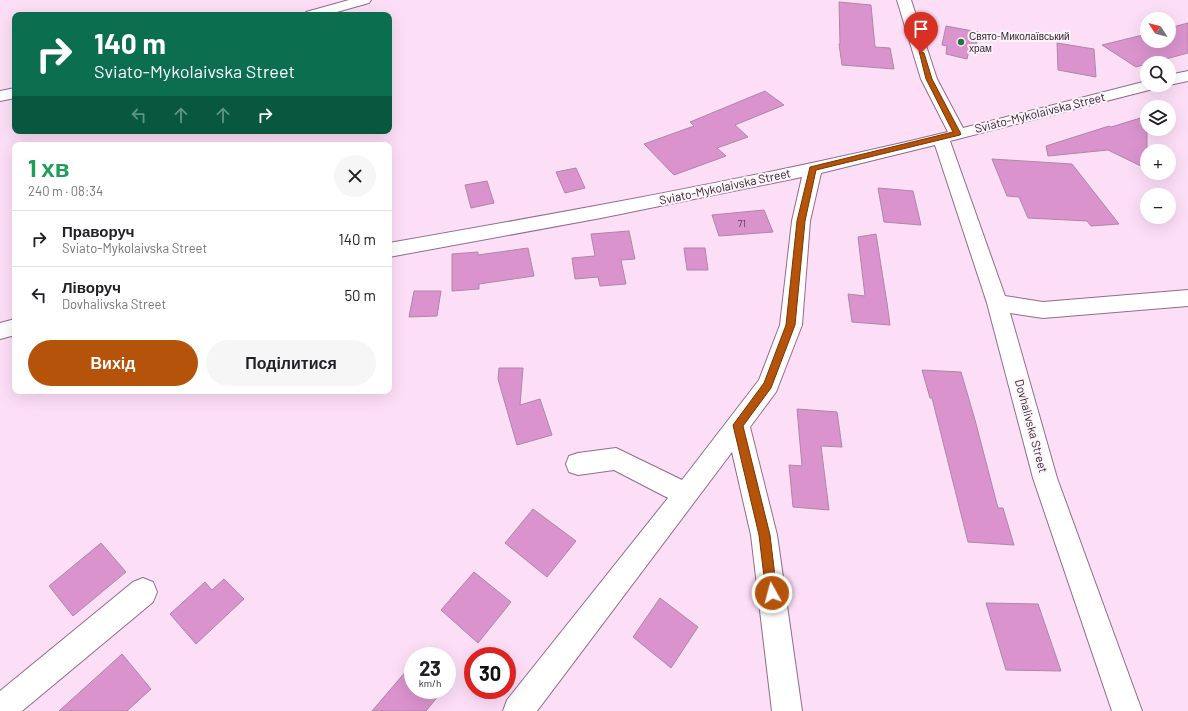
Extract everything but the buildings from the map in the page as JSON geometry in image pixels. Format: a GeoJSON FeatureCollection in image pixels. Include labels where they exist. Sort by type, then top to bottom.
{"type":"FeatureCollection","features":[{"type":"Feature","properties":{"kind":"street"},"geometry":{"type":"LineString","coordinates":[[322,12],[364,0]]}},
{"type":"Feature","properties":{"kind":"street","name":"Dovhalivska Street"},"geometry":{"type":"LineString","coordinates":[[904,0],[949,136],[1045,478],[1127,711]]}},
{"type":"Feature","properties":{"kind":"street"},"geometry":{"type":"LineString","coordinates":[[1176,79],[1188,76]]}},
{"type":"Feature","properties":{"kind":"street","name":"Sviato-Mykolaivska Street"},"geometry":{"type":"LineString","coordinates":[[392,249],[622,208],[813,169],[1140,88]]}},
{"type":"Feature","properties":{"kind":"street"},"geometry":{"type":"LineString","coordinates":[[0,96],[12,94]]}},
{"type":"Feature","properties":{"kind":"street"},"geometry":{"type":"LineString","coordinates":[[518,711],[686,495],[768,385],[791,325],[801,221],[813,169]]}},
{"type":"Feature","properties":{"kind":"street"},"geometry":{"type":"LineString","coordinates":[[997,303],[1043,310],[1188,298]]}},
{"type":"Feature","properties":{"kind":"street"},"geometry":{"type":"LineString","coordinates":[[0,331],[12,329]]}},
{"type":"Feature","properties":{"kind":"street"},"geometry":{"type":"LineString","coordinates":[[738,425],[764,535],[787,711]]}},
{"type":"Feature","properties":{"kind":"street"},"geometry":{"type":"LineString","coordinates":[[578,464],[616,459],[686,495]]}},
{"type":"Feature","properties":{"kind":"street"},"geometry":{"type":"LineString","coordinates":[[0,710],[143,592]]}},
{"type":"Feature","properties":{"kind":"place","name":"Свято-Миколаївський храм"},"geometry":{"type":"Point","coordinates":[961,42]}},
{"type":"Feature","properties":{"kind":"route"},"geometry":{"type":"LineString","coordinates":[[772,593],[764,535],[738,425],[768,385],[791,325],[801,221],[813,169],[957,134],[929,79],[921,53]]}}]}
